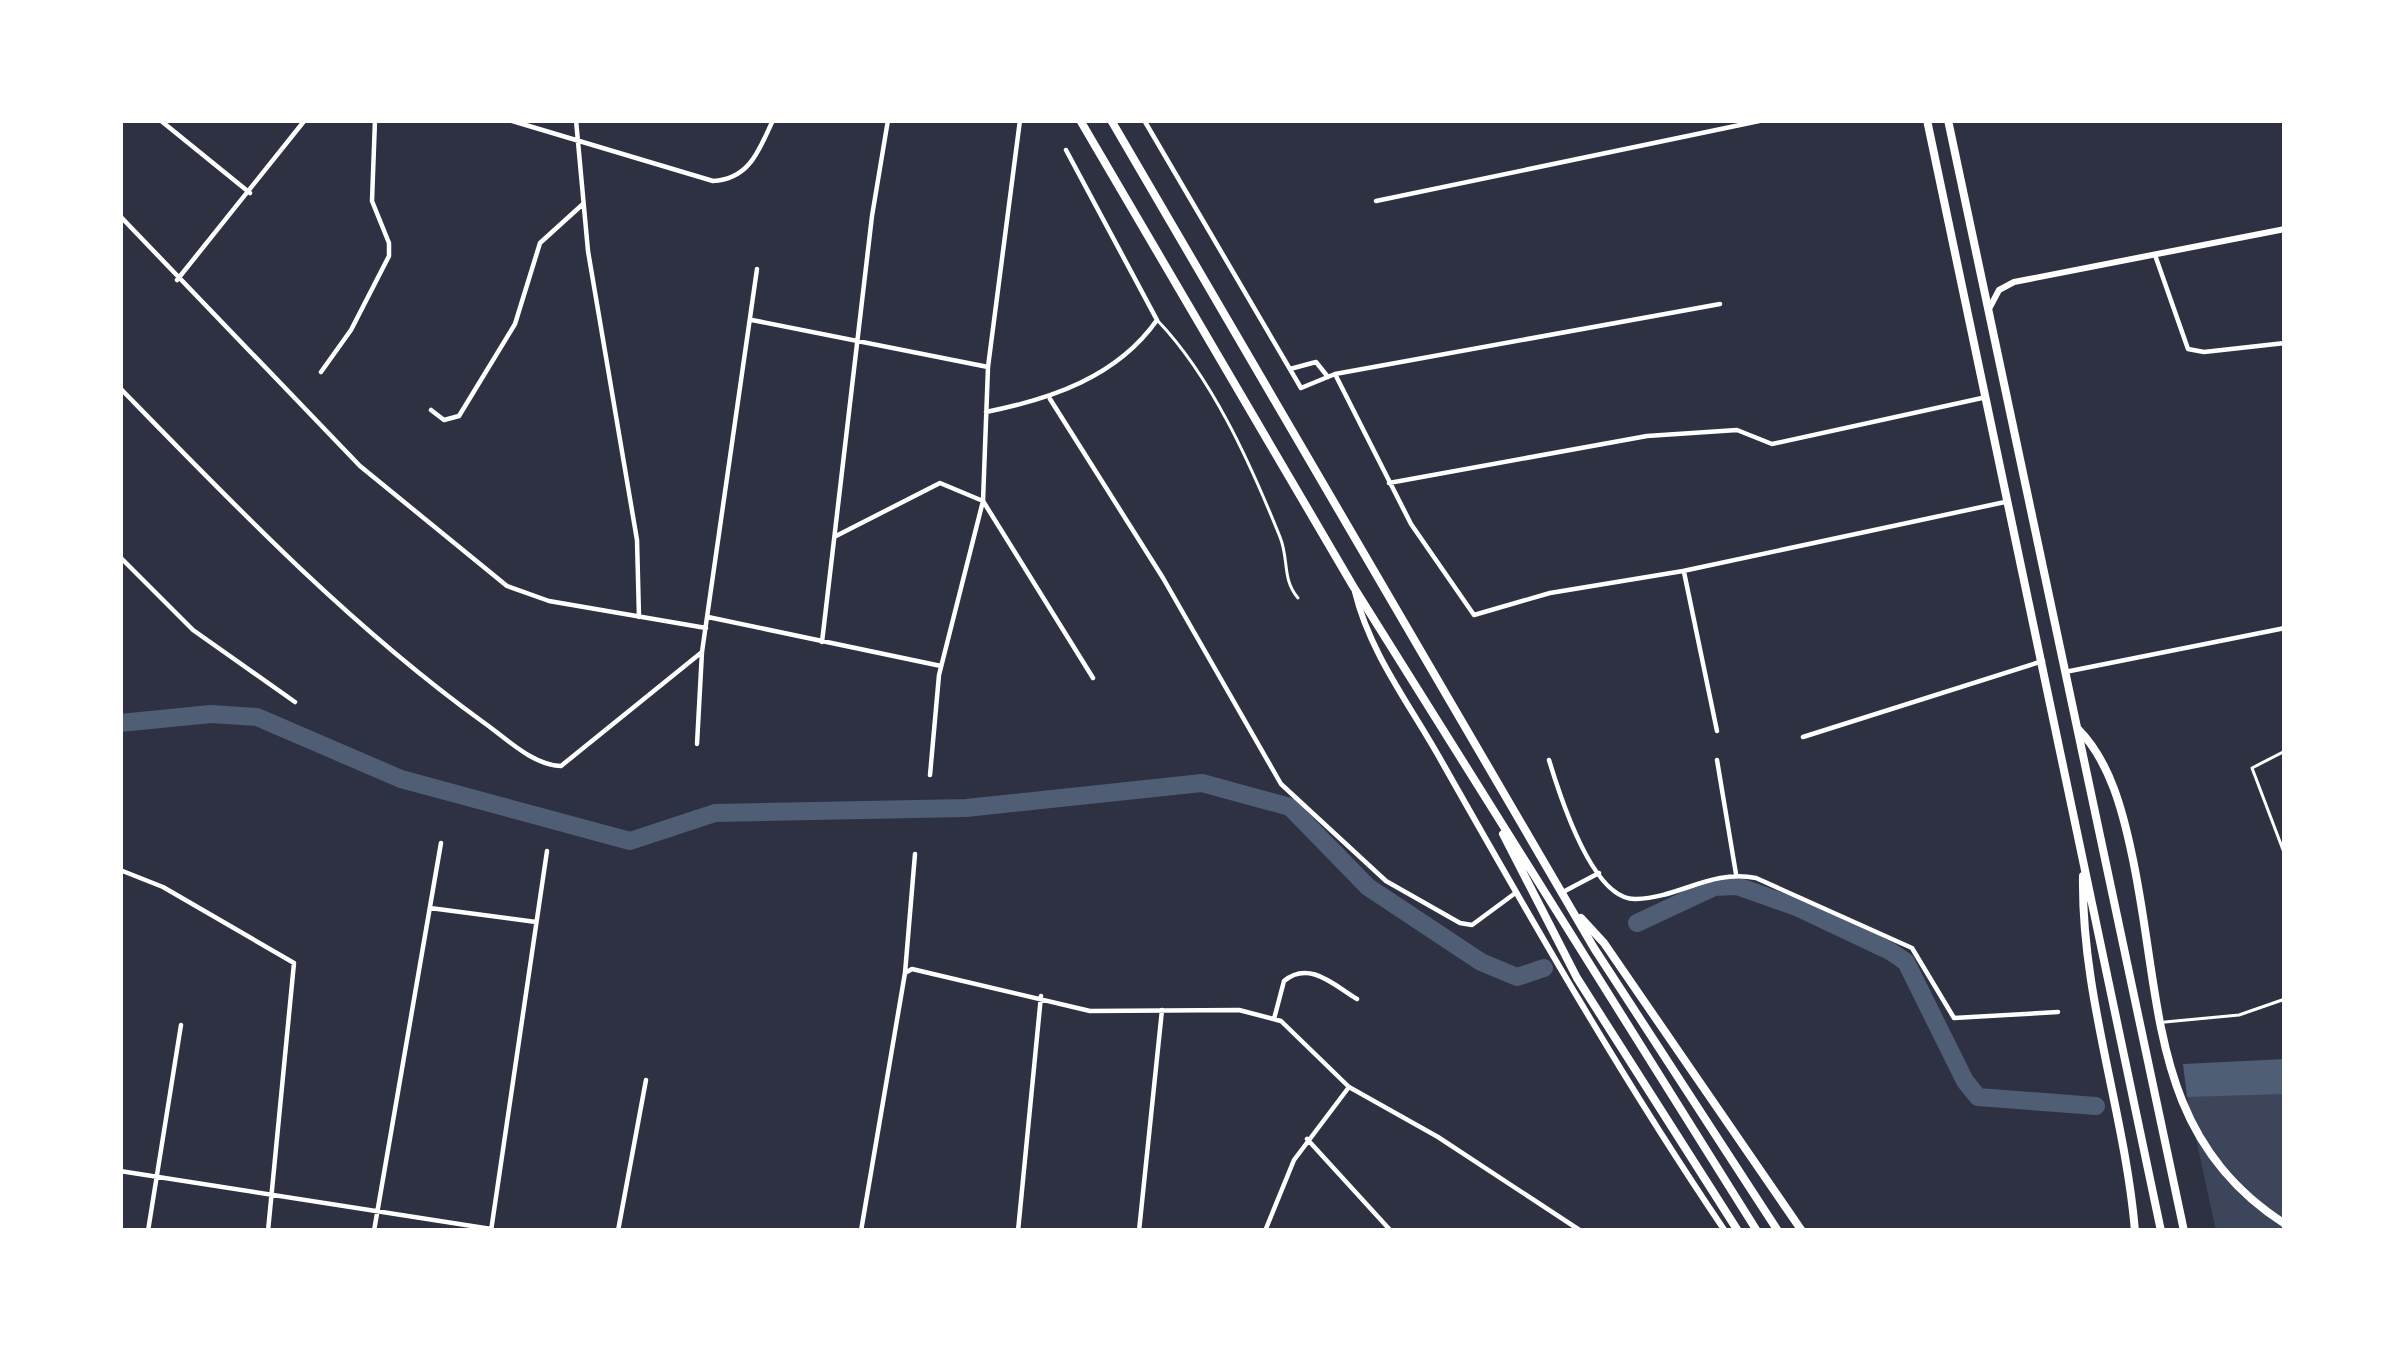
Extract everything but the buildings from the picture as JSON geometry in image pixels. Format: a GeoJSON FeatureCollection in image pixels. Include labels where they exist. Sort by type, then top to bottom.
{"type":"FeatureCollection","features":[{"type":"Feature","properties":{"kind":"highway"},"geometry":{"type":"LineString","coordinates":[[1080,120],[1353,586],[1757,1231]]}},
{"type":"Feature","properties":{"kind":"highway"},"geometry":{"type":"LineString","coordinates":[[1927,120],[2161,1231]]}},
{"type":"Feature","properties":{"kind":"highway"},"geometry":{"type":"LineString","coordinates":[[1948,120],[2121,952],[2184,1231]]}},
{"type":"Feature","properties":{"kind":"highway"},"geometry":{"type":"LineString","coordinates":[[1113,122],[1638,1020],[1778,1230]]}},
{"type":"Feature","properties":{"kind":"highway"},"geometry":{"type":"LineString","coordinates":[[2078,729],[2097,752],[2127,830],[2174,1086],[2195,1138],[2242,1193],[2285,1224]]}},
{"type":"Feature","properties":{"kind":"highway"},"geometry":{"type":"LineString","coordinates":[[1480,790],[1577,979],[1738,1231]]}},
{"type":"Feature","properties":{"kind":"highway"},"geometry":{"type":"LineString","coordinates":[[2083,856],[2086,945],[2129,1160],[2134,1231]]}},
{"type":"Feature","properties":{"kind":"highway"},"geometry":{"type":"LineString","coordinates":[[1572,908],[1604,943],[1802,1231]]}},
{"type":"Feature","properties":{"kind":"street"},"geometry":{"type":"LineString","coordinates":[[160,120],[250,193]]}},
{"type":"Feature","properties":{"kind":"street"},"geometry":{"type":"LineString","coordinates":[[177,280],[305,120]]}},
{"type":"Feature","properties":{"kind":"street"},"geometry":{"type":"LineString","coordinates":[[321,372],[351,330],[388,256],[389,244],[372,201],[374,120]]}},
{"type":"Feature","properties":{"kind":"street"},"geometry":{"type":"LineString","coordinates":[[509,120],[713,181],[733,180],[753,162],[773,120]]}},
{"type":"Feature","properties":{"kind":"street"},"geometry":{"type":"LineString","coordinates":[[576,120],[583,205],[637,540],[639,616]]}},
{"type":"Feature","properties":{"kind":"street"},"geometry":{"type":"LineString","coordinates":[[821,642],[888,120]]}},
{"type":"Feature","properties":{"kind":"street"},"geometry":{"type":"LineString","coordinates":[[930,775],[941,665],[983,501],[988,367],[1020,120]]}},
{"type":"Feature","properties":{"kind":"street"},"geometry":{"type":"LineString","coordinates":[[1144,120],[1301,388],[1331,376],[1720,304]]}},
{"type":"Feature","properties":{"kind":"street"},"geometry":{"type":"LineString","coordinates":[[1376,201],[1764,120]]}},
{"type":"Feature","properties":{"kind":"street"},"geometry":{"type":"LineString","coordinates":[[986,412],[1050,399],[1115,363],[1157,320],[1066,150]]}},
{"type":"Feature","properties":{"kind":"street"},"geometry":{"type":"LineString","coordinates":[[431,410],[444,420],[460,416],[514,324],[540,243],[583,205]]}},
{"type":"Feature","properties":{"kind":"street"},"geometry":{"type":"LineString","coordinates":[[120,216],[360,466],[496,578],[530,596],[706,628]]}},
{"type":"Feature","properties":{"kind":"street"},"geometry":{"type":"LineString","coordinates":[[1990,307],[1999,290],[2014,282],[2285,230]]}},
{"type":"Feature","properties":{"kind":"street"},"geometry":{"type":"LineString","coordinates":[[2155,255],[2188,349],[2204,352],[2285,344]]}},
{"type":"Feature","properties":{"kind":"street"},"geometry":{"type":"LineString","coordinates":[[697,744],[702,652],[757,269]]}},
{"type":"Feature","properties":{"kind":"street"},"geometry":{"type":"LineString","coordinates":[[751,320],[988,367]]}},
{"type":"Feature","properties":{"kind":"street"},"geometry":{"type":"LineString","coordinates":[[1290,369],[1316,362],[1331,376],[1419,538],[1474,615],[1550,593],[1683,571],[2009,501]]}},
{"type":"Feature","properties":{"kind":"street"},"geometry":{"type":"LineString","coordinates":[[120,388],[302,572],[431,684],[539,761],[561,766],[702,652]]}},
{"type":"Feature","properties":{"kind":"street"},"geometry":{"type":"LineString","coordinates":[[1389,483],[1647,436],[1737,430],[1772,444],[1985,398]]}},
{"type":"Feature","properties":{"kind":"street"},"geometry":{"type":"LineString","coordinates":[[1050,399],[1293,797],[1386,881],[1460,922],[1472,925],[1514,894]]}},
{"type":"Feature","properties":{"kind":"street"},"geometry":{"type":"LineString","coordinates":[[835,537],[940,483],[983,501],[1093,678]]}},
{"type":"Feature","properties":{"kind":"street"},"geometry":{"type":"LineString","coordinates":[[120,557],[193,630],[295,702]]}},
{"type":"Feature","properties":{"kind":"street"},"geometry":{"type":"LineString","coordinates":[[1683,571],[1718,730]]}},
{"type":"Feature","properties":{"kind":"street"},"geometry":{"type":"LineString","coordinates":[[1353,586],[1373,642],[1514,894],[1646,1115],[1725,1231]]}},
{"type":"Feature","properties":{"kind":"street"},"geometry":{"type":"LineString","coordinates":[[708,616],[941,665]]}},
{"type":"Feature","properties":{"kind":"street"},"geometry":{"type":"LineString","coordinates":[[2065,672],[2285,628]]}},
{"type":"Feature","properties":{"kind":"street"},"geometry":{"type":"LineString","coordinates":[[1803,737],[2043,661]]}},
{"type":"Feature","properties":{"kind":"street"},"geometry":{"type":"LineString","coordinates":[[1549,760],[1572,830],[1599,873],[1632,900],[1736,874],[1912,948],[1954,1018],[2058,1012]]}},
{"type":"Feature","properties":{"kind":"street"},"geometry":{"type":"LineString","coordinates":[[1717,760],[1736,874]]}},
{"type":"Feature","properties":{"kind":"street"},"geometry":{"type":"LineString","coordinates":[[374,1231],[441,843]]}},
{"type":"Feature","properties":{"kind":"street"},"geometry":{"type":"LineString","coordinates":[[492,1230],[547,851]]}},
{"type":"Feature","properties":{"kind":"street"},"geometry":{"type":"LineString","coordinates":[[861,1231],[905,973],[915,854]]}},
{"type":"Feature","properties":{"kind":"street"},"geometry":{"type":"LineString","coordinates":[[120,869],[163,886],[294,963],[268,1231]]}},
{"type":"Feature","properties":{"kind":"street"},"geometry":{"type":"LineString","coordinates":[[1563,892],[1599,873]]}},
{"type":"Feature","properties":{"kind":"street"},"geometry":{"type":"LineString","coordinates":[[430,908],[536,922]]}},
{"type":"Feature","properties":{"kind":"street"},"geometry":{"type":"LineString","coordinates":[[905,973],[913,969],[1090,1011],[1239,1010],[1274,1019],[1299,1033],[1349,1087],[1438,1137],[1581,1231]]}},
{"type":"Feature","properties":{"kind":"street"},"geometry":{"type":"LineString","coordinates":[[1274,1019],[1284,981],[1301,972],[1312,972],[1357,999]]}},
{"type":"Feature","properties":{"kind":"street"},"geometry":{"type":"LineString","coordinates":[[1018,1231],[1041,996]]}},
{"type":"Feature","properties":{"kind":"street"},"geometry":{"type":"LineString","coordinates":[[1138,1231],[1162,1009]]}},
{"type":"Feature","properties":{"kind":"street"},"geometry":{"type":"LineString","coordinates":[[148,1231],[181,1025]]}},
{"type":"Feature","properties":{"kind":"street"},"geometry":{"type":"LineString","coordinates":[[618,1231],[646,1080]]}},
{"type":"Feature","properties":{"kind":"street"},"geometry":{"type":"LineString","coordinates":[[1265,1231],[1307,1139],[1349,1087]]}},
{"type":"Feature","properties":{"kind":"street"},"geometry":{"type":"LineString","coordinates":[[1307,1139],[1391,1231]]}},
{"type":"Feature","properties":{"kind":"street"},"geometry":{"type":"LineString","coordinates":[[120,1171],[504,1231]]}},
{"type":"Feature","properties":{"kind":"lane"},"geometry":{"type":"LineString","coordinates":[[1157,320],[1222,417],[1280,537],[1287,581],[1298,598]]}},
{"type":"Feature","properties":{"kind":"lane"},"geometry":{"type":"LineString","coordinates":[[2285,751],[2252,765],[2285,855]]}},
{"type":"Feature","properties":{"kind":"lane"},"geometry":{"type":"LineString","coordinates":[[2163,1022],[2240,1016],[2285,999]]}},
{"type":"Feature","properties":{"kind":"shaded area"},"geometry":{"type":"Polygon","coordinates":[[[2285,1059],[2285,1094],[2187,1097],[2183,1064],[2285,1059]]]}},
{"type":"Feature","properties":{"kind":"shaded area"},"geometry":{"type":"Polygon","coordinates":[[[2226,1092],[2285,1094],[2285,1231],[2216,1231],[2187,1097],[2226,1092]]]}},
{"type":"Feature","properties":{"kind":"waterway"},"geometry":{"type":"LineString","coordinates":[[120,723],[211,714],[257,717],[401,779],[630,841],[715,813],[966,808],[1202,783],[1290,807],[1368,887],[1481,962],[1517,977],[1544,968]]}},
{"type":"Feature","properties":{"kind":"waterway"},"geometry":{"type":"LineString","coordinates":[[1637,923],[1714,887],[1737,886],[1799,908],[1906,962],[1965,1081],[1978,1097],[2096,1106]]}}]}
